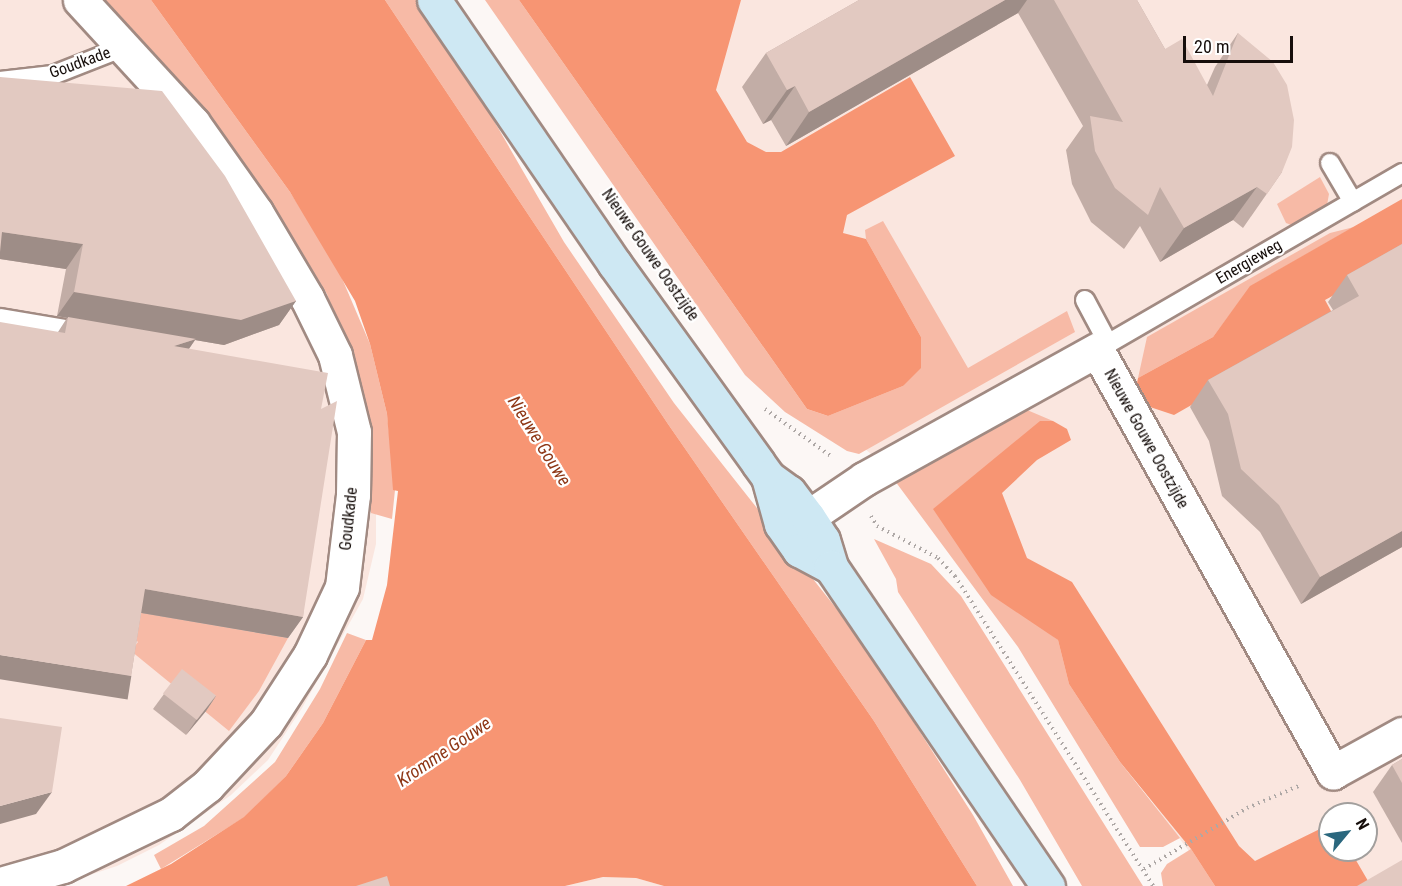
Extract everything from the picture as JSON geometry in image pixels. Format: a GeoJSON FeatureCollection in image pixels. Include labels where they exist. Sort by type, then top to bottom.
{"type":"FeatureCollection","features":[{"type":"Feature","properties":{"kind":"main road","name":"Nieuwe Gouwe Oostzijde"},"geometry":{"type":"LineString","coordinates":[[434,0],[772,491],[781,525],[799,550],[831,567]]}},
{"type":"Feature","properties":{"kind":"main road","name":"Nieuwe Gouwe Oostzijde"},"geometry":{"type":"LineString","coordinates":[[772,491],[789,492],[808,517],[823,540],[831,567],[1048,886]]}},
{"type":"Feature","properties":{"kind":"street","name":"Goudkade"},"geometry":{"type":"LineString","coordinates":[[0,884],[63,866],[171,814],[207,786],[266,723],[310,655],[342,587],[353,495],[354,432],[328,374],[335,355],[307,298],[255,212],[194,123],[80,0]]}},
{"type":"Feature","properties":{"kind":"street","name":"Nieuwe Gouwe Oostzijde"},"geometry":{"type":"LineString","coordinates":[[808,517],[852,486],[1102,347],[1333,772]]}},
{"type":"Feature","properties":{"kind":"street"},"geometry":{"type":"LineString","coordinates":[[1333,772],[1402,734]]}},
{"type":"Feature","properties":{"kind":"lane","name":"Goudkade"},"geometry":{"type":"LineString","coordinates":[[0,81],[53,75],[124,47]]}},
{"type":"Feature","properties":{"kind":"lane"},"geometry":{"type":"LineString","coordinates":[[1330,163],[1353,202]]}},
{"type":"Feature","properties":{"kind":"lane","name":"Energieweg"},"geometry":{"type":"LineString","coordinates":[[1102,347],[1402,173]]}},
{"type":"Feature","properties":{"kind":"lane"},"geometry":{"type":"LineString","coordinates":[[1085,300],[1102,347]]}},
{"type":"Feature","properties":{"kind":"lane"},"geometry":{"type":"LineString","coordinates":[[0,318],[105,336]]}},
{"type":"Feature","properties":{"kind":"path"},"geometry":{"type":"LineString","coordinates":[[760,405],[822,448],[852,486],[877,526],[938,558],[955,576],[1153,886]]}},
{"type":"Feature","properties":{"kind":"path"},"geometry":{"type":"LineString","coordinates":[[1144,869],[1247,808],[1333,772]]}},
{"type":"Feature","properties":{"kind":"shaded area"},"geometry":{"type":"Polygon","coordinates":[[[0,0],[95,0],[321,269],[371,410],[376,480],[376,544],[363,599],[302,708],[268,760],[231,795],[159,845],[117,866],[56,886],[0,886],[0,0]]]}},
{"type":"Feature","properties":{"kind":"shaded area"},"geometry":{"type":"Polygon","coordinates":[[[103,0],[151,0],[290,192],[335,262],[370,344],[387,414],[395,490],[392,519],[371,513],[366,409],[327,294],[270,200],[183,85],[103,0]]]}},
{"type":"Feature","properties":{"kind":"shaded area"},"geometry":{"type":"Polygon","coordinates":[[[385,0],[419,0],[453,50],[564,242],[674,403],[862,641],[973,815],[1013,886],[977,886],[874,721],[668,424],[385,0]]]}},
{"type":"Feature","properties":{"kind":"shaded area"},"geometry":{"type":"Polygon","coordinates":[[[485,0],[519,0],[807,409],[828,416],[903,386],[921,337],[866,239],[865,230],[883,221],[968,368],[1067,311],[1075,332],[859,454],[847,451],[785,412],[745,375],[485,0]]]}},
{"type":"Feature","properties":{"kind":"shaded area"},"geometry":{"type":"Polygon","coordinates":[[[519,0],[1402,0],[1402,886],[1215,886],[933,509],[828,416],[519,0]]]}},
{"type":"Feature","properties":{"kind":"shaded area"},"geometry":{"type":"Polygon","coordinates":[[[1320,177],[1329,194],[1327,205],[1294,226],[1286,223],[1277,204],[1320,177]]]}},
{"type":"Feature","properties":{"kind":"shaded area"},"geometry":{"type":"Polygon","coordinates":[[[1354,227],[1251,286],[1213,337],[1138,378],[1147,337],[1330,233],[1354,227]]]}},
{"type":"Feature","properties":{"kind":"shaded area"},"geometry":{"type":"Polygon","coordinates":[[[1020,407],[1053,421],[1040,422],[934,509],[1036,623],[1058,640],[1069,684],[1120,762],[1180,838],[1163,847],[1140,847],[1018,647],[895,481],[1020,407]]]}},
{"type":"Feature","properties":{"kind":"shaded area"},"geometry":{"type":"Polygon","coordinates":[[[874,539],[931,564],[961,596],[1143,886],[1082,886],[1020,780],[898,592],[896,579],[874,539]]]}},
{"type":"Feature","properties":{"kind":"shaded area"},"geometry":{"type":"Polygon","coordinates":[[[120,609],[288,638],[259,691],[229,731],[131,651],[138,642],[126,631],[120,609]]]}},
{"type":"Feature","properties":{"kind":"shaded area"},"geometry":{"type":"Polygon","coordinates":[[[347,633],[366,640],[323,723],[286,776],[245,817],[161,869],[154,855],[204,826],[275,762],[320,689],[347,633]]]}},
{"type":"Feature","properties":{"kind":"shaded area"},"geometry":{"type":"Polygon","coordinates":[[[1191,849],[1215,886],[1163,886],[1161,873],[1167,864],[1191,849]]]}},
{"type":"Feature","properties":{"kind":"shaded area"},"geometry":{"type":"Polygon","coordinates":[[[603,877],[636,878],[664,886],[565,886],[603,877]]]}},
{"type":"Feature","properties":{"kind":"water"},"geometry":{"type":"Polygon","coordinates":[[[151,0],[385,0],[668,424],[874,721],[977,886],[664,886],[636,878],[603,877],[565,886],[126,886],[171,864],[244,817],[286,776],[323,723],[366,640],[372,640],[387,585],[398,491],[393,490],[387,414],[370,344],[355,301],[290,192],[151,0]]]}},
{"type":"Feature","properties":{"kind":"water"},"geometry":{"type":"Polygon","coordinates":[[[519,0],[741,0],[716,90],[747,142],[766,152],[781,152],[910,77],[955,156],[847,215],[843,233],[866,239],[921,337],[921,368],[903,386],[828,416],[807,409],[519,0]]]}},
{"type":"Feature","properties":{"kind":"water"},"geometry":{"type":"Polygon","coordinates":[[[1402,199],[1402,258],[1325,300],[1337,322],[1174,415],[1150,407],[1137,383],[1138,378],[1213,337],[1250,286],[1402,199]]]}},
{"type":"Feature","properties":{"kind":"water"},"geometry":{"type":"Polygon","coordinates":[[[1040,421],[1053,421],[1067,429],[1071,440],[1037,460],[1002,493],[1027,558],[1072,582],[1239,846],[1255,861],[1318,830],[1318,862],[1357,862],[1371,886],[1215,886],[1191,849],[1120,762],[1069,684],[1058,640],[991,595],[933,509],[1040,421]]]}},
{"type":"Feature","properties":{"kind":"building"},"geometry":{"type":"Polygon","coordinates":[[[859,0],[1005,0],[809,112],[795,86],[787,90],[766,53],[859,0]]]}},
{"type":"Feature","properties":{"kind":"building"},"geometry":{"type":"Polygon","coordinates":[[[1054,0],[1137,0],[1165,49],[1182,39],[1213,96],[1238,33],[1273,62],[1287,85],[1294,120],[1292,147],[1282,172],[1267,194],[1257,187],[1184,228],[1160,187],[1148,215],[1115,188],[1095,151],[1090,116],[1123,122],[1054,0]]]}},
{"type":"Feature","properties":{"kind":"building"},"geometry":{"type":"Polygon","coordinates":[[[0,77],[162,91],[225,176],[296,301],[241,320],[74,292],[83,244],[2,232],[0,252],[0,77]]]}},
{"type":"Feature","properties":{"kind":"building"},"geometry":{"type":"Polygon","coordinates":[[[1402,244],[1402,531],[1320,577],[1279,505],[1241,469],[1228,414],[1208,380],[1359,296],[1347,275],[1402,244]]]}},
{"type":"Feature","properties":{"kind":"building"},"geometry":{"type":"Polygon","coordinates":[[[68,317],[196,339],[174,346],[328,373],[321,409],[337,401],[303,617],[145,589],[131,676],[0,655],[0,322],[65,333],[68,317]]]}},
{"type":"Feature","properties":{"kind":"building"},"geometry":{"type":"Polygon","coordinates":[[[182,669],[216,695],[197,720],[163,693],[182,669]]]}},
{"type":"Feature","properties":{"kind":"building"},"geometry":{"type":"Polygon","coordinates":[[[0,718],[62,727],[52,792],[0,806],[0,718]]]}},
{"type":"Feature","properties":{"kind":"building"},"geometry":{"type":"Polygon","coordinates":[[[1402,759],[1402,783],[1392,765],[1402,759]]]}},
{"type":"Feature","properties":{"kind":"building"},"geometry":{"type":"Polygon","coordinates":[[[1402,860],[1402,886],[1357,886],[1402,860]]]}},
{"type":"Feature","properties":{"kind":"building"},"geometry":{"type":"Polygon","coordinates":[[[387,876],[390,886],[356,886],[387,876]]]}},
{"type":"Feature","properties":{"kind":"water label","name":"Nieuwe Gouwe"},"geometry":{"type":"Point","coordinates":[539,441]}},
{"type":"Feature","properties":{"kind":"water label","name":"Kromme Gouwe"},"geometry":{"type":"Point","coordinates":[444,752]}}]}
